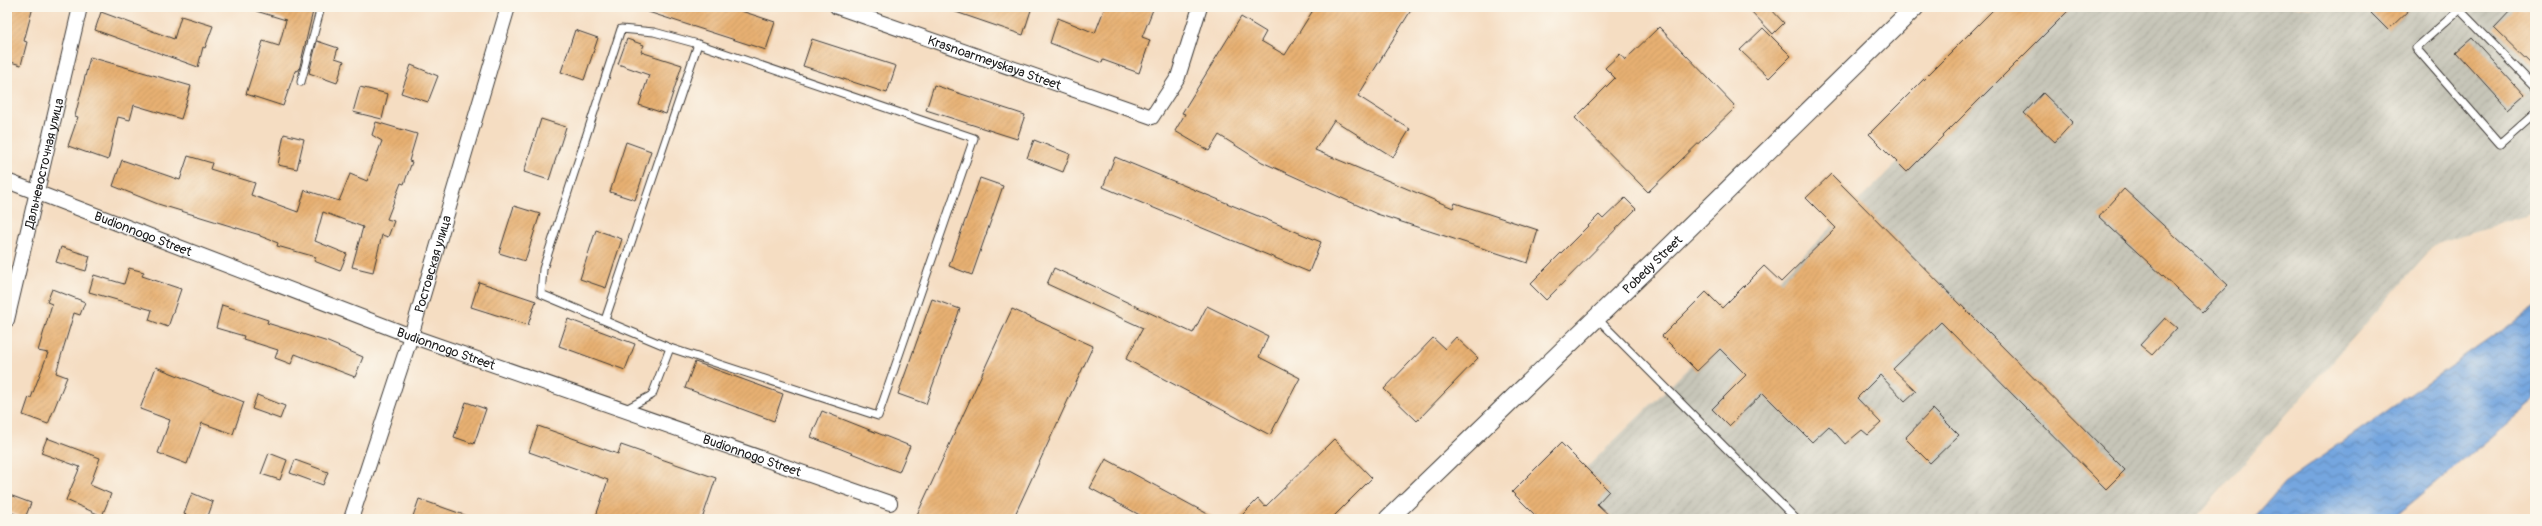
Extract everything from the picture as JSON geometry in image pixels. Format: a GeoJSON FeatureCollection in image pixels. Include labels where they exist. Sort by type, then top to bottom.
{"type":"FeatureCollection","features":[{"type":"Feature","properties":{"kind":"street","name":"Дальневосточная улица"},"geometry":{"type":"LineString","coordinates":[[7,320],[80,7]]}},
{"type":"Feature","properties":{"kind":"street","name":"Ростовская улица"},"geometry":{"type":"LineString","coordinates":[[351,519],[410,336],[508,7]]}},
{"type":"Feature","properties":{"kind":"street","name":"Krasnoarmeyskaya Street"},"geometry":{"type":"LineString","coordinates":[[837,7],[859,10],[1152,117],[1178,77],[1200,7]]}},
{"type":"Feature","properties":{"kind":"street","name":"Pobedy Street"},"geometry":{"type":"LineString","coordinates":[[1388,519],[1597,318],[1915,7]]}},
{"type":"Feature","properties":{"kind":"street","name":"Budionnogo Street"},"geometry":{"type":"LineString","coordinates":[[7,181],[410,336],[890,503]]}},
{"type":"Feature","properties":{"kind":"lane"},"geometry":{"type":"LineString","coordinates":[[301,82],[322,7]]}},
{"type":"Feature","properties":{"kind":"lane"},"geometry":{"type":"LineString","coordinates":[[2535,87],[2458,8],[2416,48],[2500,144],[2535,113]]}},
{"type":"Feature","properties":{"kind":"lane"},"geometry":{"type":"LineString","coordinates":[[620,29],[654,32],[698,44],[974,138],[878,416],[670,348],[541,294],[543,269],[620,29]]}},
{"type":"Feature","properties":{"kind":"lane"},"geometry":{"type":"LineString","coordinates":[[605,320],[698,44]]}},
{"type":"Feature","properties":{"kind":"lane"},"geometry":{"type":"LineString","coordinates":[[1597,318],[1796,519]]}},
{"type":"Feature","properties":{"kind":"lane"},"geometry":{"type":"LineString","coordinates":[[624,410],[652,395],[670,348]]}},
{"type":"Feature","properties":{"kind":"shaded area"},"geometry":{"type":"Polygon","coordinates":[[[2057,7],[2535,7],[2535,213],[2436,243],[2195,519],[1534,519],[2057,7]]]}},
{"type":"Feature","properties":{"kind":"water"},"geometry":{"type":"Polygon","coordinates":[[[2535,307],[2535,401],[2392,519],[2253,519],[2284,483],[2535,307]]]}},
{"type":"Feature","properties":{"kind":"building"},"geometry":{"type":"Polygon","coordinates":[[[7,7],[33,7],[24,41],[27,42],[21,65],[7,61],[7,7]]]}},
{"type":"Feature","properties":{"kind":"building"},"geometry":{"type":"Polygon","coordinates":[[[257,7],[314,7],[299,70],[295,71],[283,106],[246,94],[263,41],[279,46],[286,20],[256,11],[257,7]]]}},
{"type":"Feature","properties":{"kind":"building"},"geometry":{"type":"Polygon","coordinates":[[[642,7],[729,7],[775,22],[766,50],[642,10],[642,7]]]}},
{"type":"Feature","properties":{"kind":"building"},"geometry":{"type":"Polygon","coordinates":[[[950,7],[1032,7],[1023,35],[950,10],[950,7]]]}},
{"type":"Feature","properties":{"kind":"building"},"geometry":{"type":"Polygon","coordinates":[[[1105,7],[1154,7],[1142,37],[1150,40],[1139,73],[1103,60],[1102,63],[1050,43],[1058,18],[1095,33],[1105,7]]]}},
{"type":"Feature","properties":{"kind":"building"},"geometry":{"type":"Polygon","coordinates":[[[1315,7],[1413,7],[1358,96],[1410,129],[1393,157],[1334,120],[1315,150],[1453,208],[1455,203],[1538,230],[1528,263],[1377,214],[1262,162],[1219,135],[1209,151],[1175,131],[1185,114],[1182,113],[1241,17],[1266,32],[1261,41],[1285,55],[1315,7]]]}},
{"type":"Feature","properties":{"kind":"building"},"geometry":{"type":"Polygon","coordinates":[[[1747,7],[1769,7],[1784,23],[1773,34],[1747,7]]]}},
{"type":"Feature","properties":{"kind":"building"},"geometry":{"type":"Polygon","coordinates":[[[1996,7],[2072,7],[1907,172],[1869,134],[1996,7]]]}},
{"type":"Feature","properties":{"kind":"building"},"geometry":{"type":"Polygon","coordinates":[[[2365,7],[2412,7],[2388,30],[2365,7]]]}},
{"type":"Feature","properties":{"kind":"building"},"geometry":{"type":"Polygon","coordinates":[[[2514,7],[2528,7],[2535,14],[2535,68],[2494,28],[2514,7]]]}},
{"type":"Feature","properties":{"kind":"building"},"geometry":{"type":"Polygon","coordinates":[[[101,12],[174,39],[181,16],[213,26],[205,48],[203,47],[198,67],[95,30],[101,12]]]}},
{"type":"Feature","properties":{"kind":"building"},"geometry":{"type":"Polygon","coordinates":[[[1659,27],[1736,107],[1648,192],[1575,118],[1615,78],[1605,68],[1620,54],[1625,60],[1659,27]]]}},
{"type":"Feature","properties":{"kind":"building"},"geometry":{"type":"Polygon","coordinates":[[[1763,28],[1791,56],[1769,78],[1740,50],[1763,28]]]}},
{"type":"Feature","properties":{"kind":"building"},"geometry":{"type":"Polygon","coordinates":[[[575,30],[598,38],[584,80],[561,72],[575,30]]]}},
{"type":"Feature","properties":{"kind":"building"},"geometry":{"type":"Polygon","coordinates":[[[2472,38],[2524,95],[2508,109],[2456,52],[2472,38]]]}},
{"type":"Feature","properties":{"kind":"building"},"geometry":{"type":"Polygon","coordinates":[[[627,39],[644,45],[641,52],[682,65],[666,114],[639,105],[649,75],[618,64],[627,39]]]}},
{"type":"Feature","properties":{"kind":"building"},"geometry":{"type":"Polygon","coordinates":[[[812,39],[896,66],[887,93],[803,66],[812,39]]]}},
{"type":"Feature","properties":{"kind":"building"},"geometry":{"type":"Polygon","coordinates":[[[317,41],[338,48],[335,58],[344,61],[337,83],[309,73],[317,41]]]}},
{"type":"Feature","properties":{"kind":"building"},"geometry":{"type":"Polygon","coordinates":[[[90,57],[191,86],[181,119],[134,105],[130,120],[118,117],[108,160],[68,146],[78,117],[75,116],[90,57]]]}},
{"type":"Feature","properties":{"kind":"building"},"geometry":{"type":"Polygon","coordinates":[[[411,65],[438,76],[428,102],[401,93],[411,65]]]}},
{"type":"Feature","properties":{"kind":"building"},"geometry":{"type":"Polygon","coordinates":[[[934,85],[1025,115],[1017,139],[926,110],[934,85]]]}},
{"type":"Feature","properties":{"kind":"building"},"geometry":{"type":"Polygon","coordinates":[[[360,87],[388,94],[382,119],[353,112],[360,87]]]}},
{"type":"Feature","properties":{"kind":"building"},"geometry":{"type":"Polygon","coordinates":[[[2043,93],[2073,122],[2055,142],[2024,113],[2043,93]]]}},
{"type":"Feature","properties":{"kind":"building"},"geometry":{"type":"Polygon","coordinates":[[[541,119],[566,127],[549,180],[524,172],[541,119]]]}},
{"type":"Feature","properties":{"kind":"building"},"geometry":{"type":"Polygon","coordinates":[[[376,122],[417,134],[409,161],[412,162],[404,184],[401,183],[387,219],[394,221],[388,237],[382,235],[373,272],[352,267],[363,227],[323,212],[315,241],[347,254],[340,271],[314,261],[316,257],[277,246],[278,243],[260,235],[158,204],[113,186],[122,160],[180,180],[188,156],[212,163],[210,169],[255,183],[251,195],[298,212],[305,190],[339,201],[350,174],[367,181],[382,141],[372,135],[376,122]]]}},
{"type":"Feature","properties":{"kind":"building"},"geometry":{"type":"Polygon","coordinates":[[[284,134],[304,139],[297,169],[278,165],[284,134]]]}},
{"type":"Feature","properties":{"kind":"building"},"geometry":{"type":"Polygon","coordinates":[[[1034,140],[1070,154],[1063,172],[1027,158],[1034,140]]]}},
{"type":"Feature","properties":{"kind":"building"},"geometry":{"type":"Polygon","coordinates":[[[626,142],[651,151],[635,200],[610,192],[626,142]]]}},
{"type":"Feature","properties":{"kind":"building"},"geometry":{"type":"Polygon","coordinates":[[[1115,157],[1321,242],[1309,272],[1103,187],[1115,157]]]}},
{"type":"Feature","properties":{"kind":"building"},"geometry":{"type":"Polygon","coordinates":[[[1831,174],[2125,470],[2106,489],[1941,322],[1893,369],[1916,391],[1905,401],[1880,375],[1857,398],[1881,423],[1868,435],[1862,430],[1845,444],[1829,426],[1812,442],[1763,393],[1729,426],[1712,409],[1746,375],[1720,349],[1697,371],[1662,336],[1706,292],[1722,308],[1764,266],[1781,282],[1836,228],[1806,198],[1831,174]]]}},
{"type":"Feature","properties":{"kind":"building"},"geometry":{"type":"Polygon","coordinates":[[[980,178],[1003,186],[972,275],[949,266],[980,178]]]}},
{"type":"Feature","properties":{"kind":"building"},"geometry":{"type":"Polygon","coordinates":[[[2124,189],[2228,285],[2202,312],[2099,217],[2124,189]]]}},
{"type":"Feature","properties":{"kind":"building"},"geometry":{"type":"Polygon","coordinates":[[[1625,198],[1636,209],[1546,300],[1530,284],[1599,215],[1603,219],[1625,198]]]}},
{"type":"Feature","properties":{"kind":"building"},"geometry":{"type":"Polygon","coordinates":[[[514,206],[540,214],[525,261],[499,253],[514,206]]]}},
{"type":"Feature","properties":{"kind":"building"},"geometry":{"type":"Polygon","coordinates":[[[596,230],[622,239],[606,288],[580,279],[596,230]]]}},
{"type":"Feature","properties":{"kind":"building"},"geometry":{"type":"Polygon","coordinates":[[[61,247],[90,256],[86,271],[56,262],[61,247]]]}},
{"type":"Feature","properties":{"kind":"building"},"geometry":{"type":"Polygon","coordinates":[[[129,268],[144,272],[142,276],[181,289],[168,327],[149,320],[152,310],[89,292],[94,275],[124,284],[129,268]]]}},
{"type":"Feature","properties":{"kind":"building"},"geometry":{"type":"Polygon","coordinates":[[[1054,268],[1193,333],[1207,306],[1268,336],[1259,357],[1300,378],[1270,435],[1126,359],[1143,328],[1047,284],[1054,268]]]}},
{"type":"Feature","properties":{"kind":"building"},"geometry":{"type":"Polygon","coordinates":[[[479,282],[536,301],[528,325],[471,307],[479,282]]]}},
{"type":"Feature","properties":{"kind":"building"},"geometry":{"type":"Polygon","coordinates":[[[52,289],[85,302],[80,315],[74,313],[56,373],[67,377],[48,424],[23,415],[48,353],[38,351],[52,304],[47,302],[52,289]]]}},
{"type":"Feature","properties":{"kind":"building"},"geometry":{"type":"Polygon","coordinates":[[[932,299],[960,309],[926,404],[898,394],[932,299]]]}},
{"type":"Feature","properties":{"kind":"building"},"geometry":{"type":"Polygon","coordinates":[[[222,305],[268,320],[267,323],[328,342],[363,357],[355,377],[295,354],[291,364],[275,358],[278,350],[243,339],[244,336],[216,328],[222,305]]]}},
{"type":"Feature","properties":{"kind":"building"},"geometry":{"type":"Polygon","coordinates":[[[1012,309],[1093,346],[1013,519],[915,519],[1012,309]]]}},
{"type":"Feature","properties":{"kind":"building"},"geometry":{"type":"Polygon","coordinates":[[[2165,318],[2177,328],[2152,355],[2140,345],[2165,318]]]}},
{"type":"Feature","properties":{"kind":"building"},"geometry":{"type":"Polygon","coordinates":[[[568,319],[635,344],[625,370],[559,346],[568,319]]]}},
{"type":"Feature","properties":{"kind":"building"},"geometry":{"type":"Polygon","coordinates":[[[1456,337],[1478,358],[1417,421],[1384,389],[1433,338],[1445,349],[1456,337]]]}},
{"type":"Feature","properties":{"kind":"building"},"geometry":{"type":"Polygon","coordinates":[[[695,362],[783,394],[774,421],[685,388],[695,362]]]}},
{"type":"Feature","properties":{"kind":"building"},"geometry":{"type":"Polygon","coordinates":[[[156,367],[244,402],[233,434],[202,423],[187,464],[158,453],[170,420],[140,409],[156,367]]]}},
{"type":"Feature","properties":{"kind":"building"},"geometry":{"type":"Polygon","coordinates":[[[257,395],[285,406],[280,419],[252,409],[257,395]]]}},
{"type":"Feature","properties":{"kind":"building"},"geometry":{"type":"Polygon","coordinates":[[[466,402],[486,409],[474,444],[454,437],[466,402]]]}},
{"type":"Feature","properties":{"kind":"building"},"geometry":{"type":"Polygon","coordinates":[[[1933,409],[1959,435],[1930,463],[1905,438],[1933,409]]]}},
{"type":"Feature","properties":{"kind":"building"},"geometry":{"type":"Polygon","coordinates":[[[822,411],[910,446],[899,472],[811,437],[822,411]]]}},
{"type":"Feature","properties":{"kind":"building"},"geometry":{"type":"Polygon","coordinates":[[[538,426],[618,454],[621,445],[716,478],[702,519],[595,519],[608,480],[529,452],[538,426]]]}},
{"type":"Feature","properties":{"kind":"building"},"geometry":{"type":"Polygon","coordinates":[[[47,438],[100,458],[90,485],[111,494],[102,516],[66,500],[80,467],[41,453],[47,438]]]}},
{"type":"Feature","properties":{"kind":"building"},"geometry":{"type":"Polygon","coordinates":[[[1334,439],[1372,478],[1331,519],[1238,519],[1258,499],[1265,507],[1334,439]]]}},
{"type":"Feature","properties":{"kind":"building"},"geometry":{"type":"Polygon","coordinates":[[[1561,443],[1609,491],[1597,504],[1613,519],[1539,519],[1512,492],[1561,443]]]}},
{"type":"Feature","properties":{"kind":"building"},"geometry":{"type":"Polygon","coordinates":[[[269,453],[287,460],[280,480],[261,474],[269,453]]]}},
{"type":"Feature","properties":{"kind":"building"},"geometry":{"type":"Polygon","coordinates":[[[1106,459],[1217,519],[1147,519],[1090,488],[1106,459]]]}},
{"type":"Feature","properties":{"kind":"building"},"geometry":{"type":"Polygon","coordinates":[[[295,460],[328,472],[323,485],[290,473],[295,460]]]}},
{"type":"Feature","properties":{"kind":"building"},"geometry":{"type":"Polygon","coordinates":[[[192,493],[213,502],[207,519],[197,519],[184,514],[192,493]]]}},
{"type":"Feature","properties":{"kind":"building"},"geometry":{"type":"Polygon","coordinates":[[[7,494],[31,503],[25,518],[7,511],[7,494]]]}},
{"type":"Feature","properties":{"kind":"building"},"geometry":{"type":"Polygon","coordinates":[[[419,499],[470,517],[469,519],[412,519],[419,499]]]}}]}
